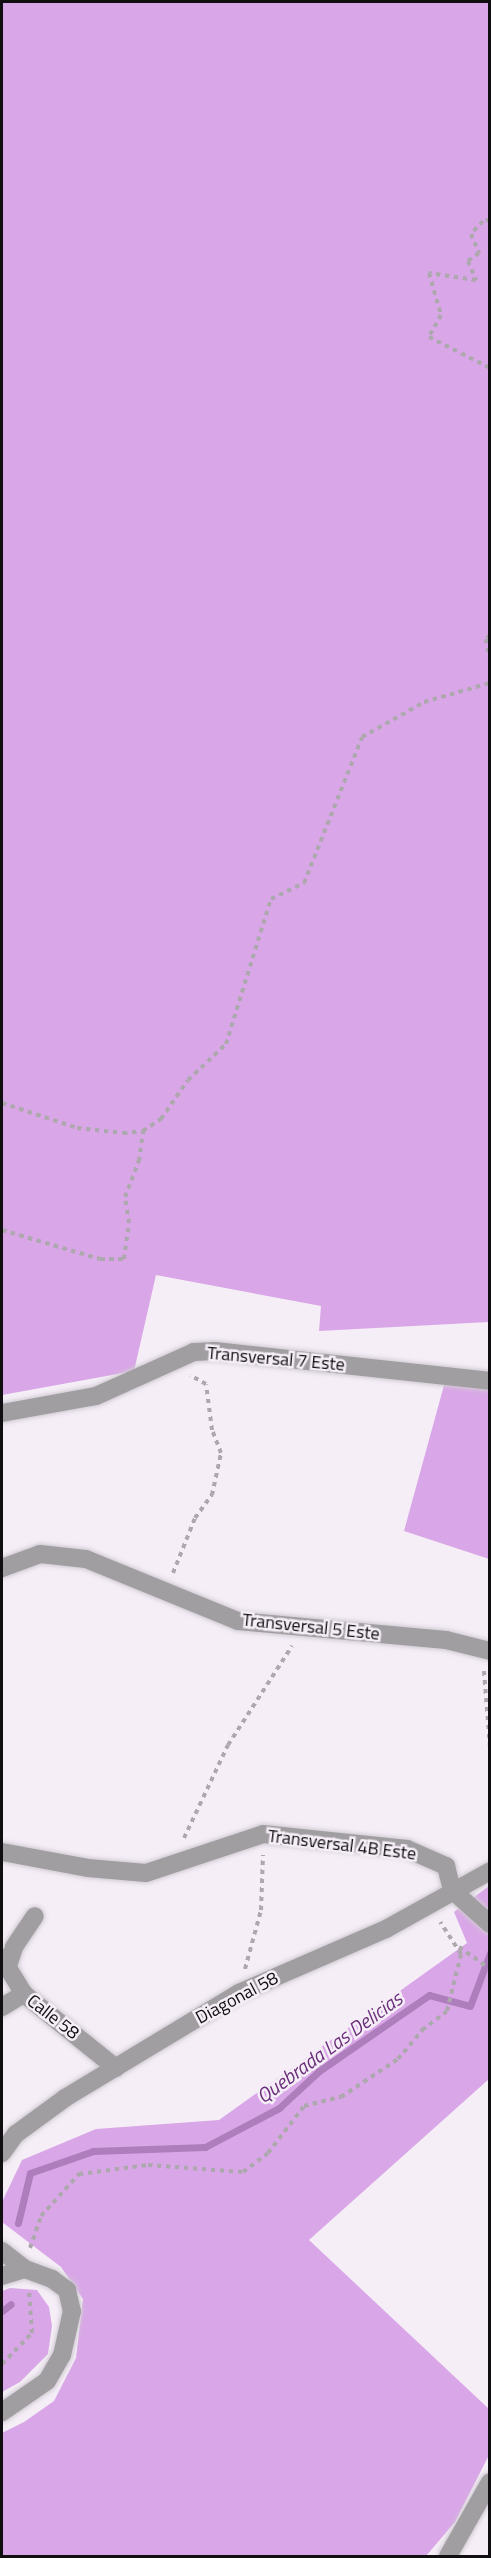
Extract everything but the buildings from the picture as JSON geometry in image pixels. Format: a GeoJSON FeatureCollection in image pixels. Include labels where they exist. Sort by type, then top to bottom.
{"type":"FeatureCollection","features":[{"type":"Feature","properties":{"kind":"street","name":"Transversal 7 Este"},"geometry":{"type":"LineString","coordinates":[[2,1413],[96,1396],[194,1352],[215,1351],[489,1381]]}},
{"type":"Feature","properties":{"kind":"street","name":"Transversal 5 Este"},"geometry":{"type":"LineString","coordinates":[[2,1568],[40,1554],[86,1558],[173,1592],[238,1621],[303,1629],[446,1640],[486,1650]]}},
{"type":"Feature","properties":{"kind":"street","name":"Transversal 4B Este"},"geometry":{"type":"LineString","coordinates":[[2,1852],[88,1869],[146,1873],[263,1834],[407,1849],[446,1866],[452,1890]]}},
{"type":"Feature","properties":{"kind":"street","name":"Diagonal 58"},"geometry":{"type":"LineString","coordinates":[[2,2153],[16,2134],[65,2098],[239,1993],[386,1929],[489,1870]]}},
{"type":"Feature","properties":{"kind":"street"},"geometry":{"type":"LineString","coordinates":[[452,1890],[489,1924]]}},
{"type":"Feature","properties":{"kind":"street"},"geometry":{"type":"LineString","coordinates":[[5,1962],[35,1916]]}},
{"type":"Feature","properties":{"kind":"street","name":"Calle 58"},"geometry":{"type":"LineString","coordinates":[[5,1962],[24,1994],[116,2068]]}},
{"type":"Feature","properties":{"kind":"street"},"geometry":{"type":"LineString","coordinates":[[2,2007],[24,1994]]}},
{"type":"Feature","properties":{"kind":"street"},"geometry":{"type":"LineString","coordinates":[[2,2251],[25,2270],[67,2289],[72,2311],[62,2355],[47,2381],[2,2412]]}},
{"type":"Feature","properties":{"kind":"street"},"geometry":{"type":"LineString","coordinates":[[2,2276],[25,2270]]}},
{"type":"Feature","properties":{"kind":"street"},"geometry":{"type":"LineString","coordinates":[[448,2556],[489,2482]]}},
{"type":"Feature","properties":{"kind":"path"},"geometry":{"type":"LineString","coordinates":[[489,220],[483,221],[471,234],[478,253],[468,261],[476,280],[429,273],[441,315],[429,337],[489,368]]}},
{"type":"Feature","properties":{"kind":"path"},"geometry":{"type":"LineString","coordinates":[[489,635],[486,639],[489,660]]}},
{"type":"Feature","properties":{"kind":"path"},"geometry":{"type":"LineString","coordinates":[[2,1103],[77,1128],[123,1133],[143,1131],[160,1119],[188,1080],[226,1044],[271,899],[304,883],[362,737],[424,702],[489,682]]}},
{"type":"Feature","properties":{"kind":"path"},"geometry":{"type":"LineString","coordinates":[[2,1230],[100,1259],[124,1259],[129,1223],[125,1197],[139,1161],[143,1131]]}},
{"type":"Feature","properties":{"kind":"path"},"geometry":{"type":"LineString","coordinates":[[171,1364],[206,1384],[212,1430],[221,1453],[212,1496],[195,1518],[173,1565],[173,1592]]}},
{"type":"Feature","properties":{"kind":"path"},"geometry":{"type":"LineString","coordinates":[[172,1863],[228,1745],[303,1629]]}},
{"type":"Feature","properties":{"kind":"path"},"geometry":{"type":"LineString","coordinates":[[486,1650],[489,1748]]}},
{"type":"Feature","properties":{"kind":"path"},"geometry":{"type":"LineString","coordinates":[[239,1993],[261,1910],[263,1834]]}},
{"type":"Feature","properties":{"kind":"path"},"geometry":{"type":"LineString","coordinates":[[2,2364],[32,2333],[25,2270],[40,2216],[79,2174],[148,2165],[243,2172],[268,2153],[304,2106],[341,2097],[366,2083],[398,2059],[422,2030],[447,2011],[461,1954],[432,1904]]}},
{"type":"Feature","properties":{"kind":"path"},"geometry":{"type":"LineString","coordinates":[[456,1945],[489,1969]]}},
{"type":"Feature","properties":{"kind":"shaded area"},"geometry":{"type":"Polygon","coordinates":[[[2,2],[489,2],[489,1322],[319,1331],[321,1306],[156,1275],[134,1371],[2,1395],[2,2]]]}},
{"type":"Feature","properties":{"kind":"shaded area"},"geometry":{"type":"Polygon","coordinates":[[[449,1367],[489,1374],[489,1559],[404,1531],[449,1367]]]}},
{"type":"Feature","properties":{"kind":"shaded area"},"geometry":{"type":"Polygon","coordinates":[[[489,1886],[489,2079],[309,2240],[489,2409],[489,2455],[455,2522],[426,2556],[2,2556],[2,2433],[24,2422],[54,2401],[76,2358],[83,2299],[61,2267],[2,2222],[2,2202],[22,2160],[96,2129],[219,2120],[467,1943],[454,1912],[489,1886]]]}},
{"type":"Feature","properties":{"kind":"shaded area"},"geometry":{"type":"Polygon","coordinates":[[[10,2288],[37,2290],[49,2307],[52,2326],[48,2354],[20,2382],[2,2392],[2,2291],[10,2288]]]}},
{"type":"Feature","properties":{"kind":"waterway","name":"Quebrada Las Delicias"},"geometry":{"type":"LineString","coordinates":[[18,2223],[30,2173],[93,2151],[205,2147],[279,2108],[319,2071],[429,1995],[470,2006],[490,1953]]}},
{"type":"Feature","properties":{"kind":"waterway","name":"Quebrada Las Delicias"},"geometry":{"type":"LineString","coordinates":[[2,2311],[11,2304]]}}]}
